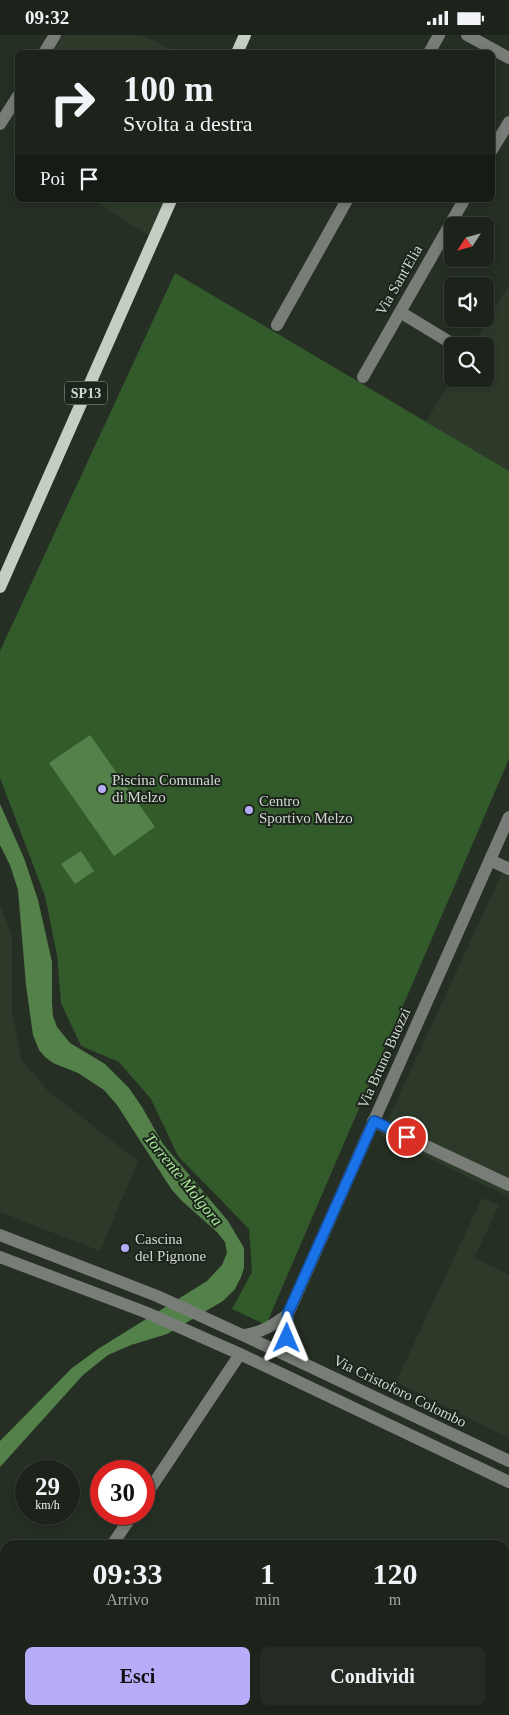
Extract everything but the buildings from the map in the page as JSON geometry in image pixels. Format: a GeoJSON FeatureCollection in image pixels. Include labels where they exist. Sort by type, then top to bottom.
{"type":"FeatureCollection","features":[{"type":"Feature","properties":{"kind":"main road"},"geometry":{"type":"LineString","coordinates":[[238,50],[245,35]]}},
{"type":"Feature","properties":{"kind":"main road","name":"SP13"},"geometry":{"type":"LineString","coordinates":[[0,587],[171,202]]}},
{"type":"Feature","properties":{"kind":"street"},"geometry":{"type":"LineString","coordinates":[[46,50],[55,35]]}},
{"type":"Feature","properties":{"kind":"street"},"geometry":{"type":"LineString","coordinates":[[431,50],[439,35]]}},
{"type":"Feature","properties":{"kind":"street"},"geometry":{"type":"LineString","coordinates":[[467,35],[494,50]]}},
{"type":"Feature","properties":{"kind":"street"},"geometry":{"type":"LineString","coordinates":[[495,50],[509,58]]}},
{"type":"Feature","properties":{"kind":"street"},"geometry":{"type":"LineString","coordinates":[[0,124],[15,101]]}},
{"type":"Feature","properties":{"kind":"street"},"geometry":{"type":"LineString","coordinates":[[495,146],[509,122]]}},
{"type":"Feature","properties":{"kind":"street"},"geometry":{"type":"LineString","coordinates":[[277,325],[346,202]]}},
{"type":"Feature","properties":{"kind":"street","name":"Via Sant'Elia"},"geometry":{"type":"LineString","coordinates":[[363,377],[463,202]]}},
{"type":"Feature","properties":{"kind":"street"},"geometry":{"type":"LineString","coordinates":[[400,312],[444,339]]}},
{"type":"Feature","properties":{"kind":"street","name":"Via Bruno Buozzi"},"geometry":{"type":"LineString","coordinates":[[303,1363],[287,1341],[288,1313],[509,817]]}},
{"type":"Feature","properties":{"kind":"street"},"geometry":{"type":"LineString","coordinates":[[490,860],[509,869]]}},
{"type":"Feature","properties":{"kind":"street"},"geometry":{"type":"LineString","coordinates":[[374,1121],[509,1185]]}},
{"type":"Feature","properties":{"kind":"street","name":"Via Cristoforo Colombo"},"geometry":{"type":"LineString","coordinates":[[0,1235],[157,1296],[245,1335],[509,1461]]}},
{"type":"Feature","properties":{"kind":"street"},"geometry":{"type":"LineString","coordinates":[[0,1257],[145,1312],[213,1342],[509,1482]]}},
{"type":"Feature","properties":{"kind":"street","name":"Via Bruno Buozzi"},"geometry":{"type":"LineString","coordinates":[[245,1335],[259,1333],[269,1328],[288,1313]]}},
{"type":"Feature","properties":{"kind":"street"},"geometry":{"type":"LineString","coordinates":[[155,1482],[240,1354]]}},
{"type":"Feature","properties":{"kind":"street"},"geometry":{"type":"LineString","coordinates":[[115,1540],[126,1525]]}},
{"type":"Feature","properties":{"kind":"shaded area"},"geometry":{"type":"Polygon","coordinates":[[[63,35],[140,35],[174,50],[54,50],[63,35]]]}},
{"type":"Feature","properties":{"kind":"shaded area"},"geometry":{"type":"Polygon","coordinates":[[[95,202],[164,202],[150,236],[95,202]]]}},
{"type":"Feature","properties":{"kind":"shaded area","name":"Centro Sportivo Melzo"},"geometry":{"type":"Polygon","coordinates":[[[175,273],[509,471],[509,759],[266,1325],[232,1309],[252,1272],[249,1229],[178,1156],[151,1099],[119,1062],[81,1046],[61,1003],[57,955],[45,896],[0,778],[0,651],[175,273]]]}},
{"type":"Feature","properties":{"kind":"shaded area"},"geometry":{"type":"Polygon","coordinates":[[[509,285],[509,471],[426,422],[447,387],[494,387],[494,337],[477,337],[484,327],[494,327],[494,310],[509,285]]]}},
{"type":"Feature","properties":{"kind":"shaded area"},"geometry":{"type":"Polygon","coordinates":[[[509,858],[509,1197],[381,1135],[509,858]]]}},
{"type":"Feature","properties":{"kind":"shaded area"},"geometry":{"type":"Polygon","coordinates":[[[0,904],[12,936],[12,1010],[21,1059],[47,1090],[138,1161],[100,1251],[0,1212],[0,904]]]}},
{"type":"Feature","properties":{"kind":"shaded area"},"geometry":{"type":"Polygon","coordinates":[[[482,1198],[499,1205],[474,1258],[509,1275],[509,1438],[396,1382],[482,1198]]]}},
{"type":"Feature","properties":{"kind":"water","name":"Piscina Comunale di Melzo"},"geometry":{"type":"Polygon","coordinates":[[[90,735],[155,827],[114,856],[49,763],[90,735]]]}},
{"type":"Feature","properties":{"kind":"water","name":"Torrente Molgora"},"geometry":{"type":"Polygon","coordinates":[[[0,804],[24,858],[38,900],[52,962],[53,1016],[57,1027],[70,1043],[105,1064],[129,1088],[163,1144],[228,1221],[244,1248],[244,1268],[235,1289],[223,1301],[167,1334],[131,1345],[108,1355],[83,1375],[0,1467],[0,1441],[72,1368],[98,1349],[207,1281],[222,1265],[227,1253],[225,1242],[217,1232],[172,1190],[117,1105],[104,1090],[78,1073],[53,1063],[39,1050],[33,1035],[26,985],[18,890],[10,865],[0,845],[0,804]]]}},
{"type":"Feature","properties":{"kind":"water"},"geometry":{"type":"Polygon","coordinates":[[[81,851],[94,871],[75,884],[61,864],[81,851]]]}},
{"type":"Feature","properties":{"kind":"place","name":"Piscina Comunale di Melzo"},"geometry":{"type":"Point","coordinates":[102,789]}},
{"type":"Feature","properties":{"kind":"place","name":"Centro Sportivo Melzo"},"geometry":{"type":"Point","coordinates":[249,810]}},
{"type":"Feature","properties":{"kind":"place","name":"Cascina del Pignone"},"geometry":{"type":"Point","coordinates":[125,1248]}},
{"type":"Feature","properties":{"kind":"route"},"geometry":{"type":"LineString","coordinates":[[287,1338],[288,1313],[374,1121],[407,1137]]}}]}
